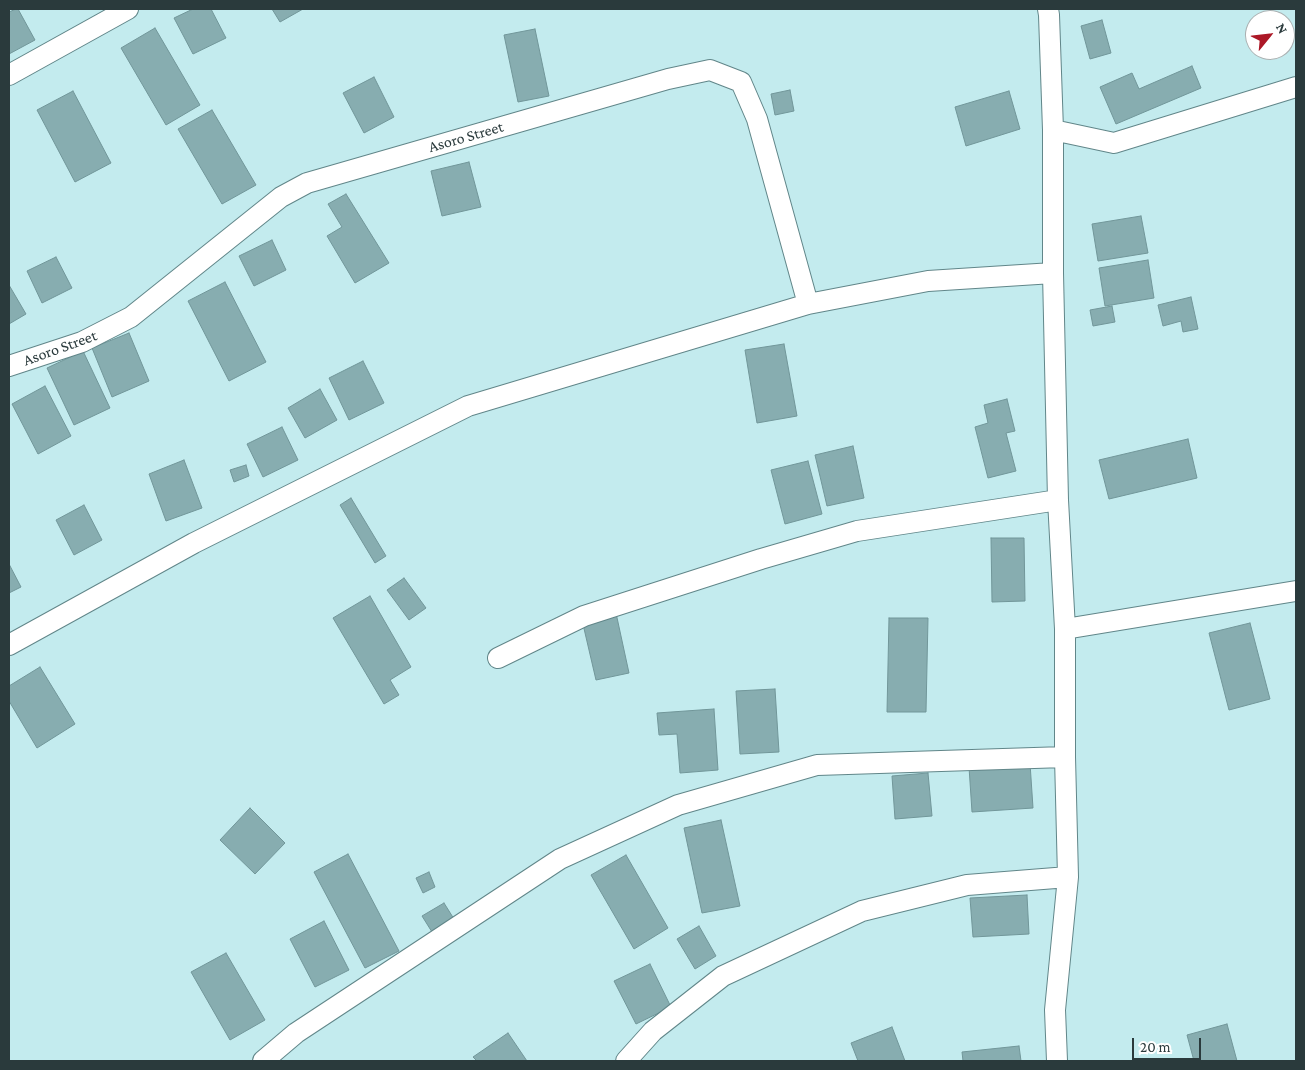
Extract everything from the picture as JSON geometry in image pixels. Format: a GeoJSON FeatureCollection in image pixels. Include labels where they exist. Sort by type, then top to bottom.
{"type":"FeatureCollection","features":[{"type":"Feature","properties":{"kind":"street"},"geometry":{"type":"LineString","coordinates":[[9,75],[128,9]]}},
{"type":"Feature","properties":{"kind":"street"},"geometry":{"type":"LineString","coordinates":[[1048,9],[1053,130],[1053,274],[1058,500],[1065,629],[1065,757],[1068,877],[1055,1010],[1057,1061]]}},
{"type":"Feature","properties":{"kind":"street","name":"Asoro Street"},"geometry":{"type":"LineString","coordinates":[[9,366],[82,342],[131,317],[281,197],[307,183],[658,82],[710,70],[741,82],[757,119],[808,304]]}},
{"type":"Feature","properties":{"kind":"street"},"geometry":{"type":"LineString","coordinates":[[1053,130],[1114,143],[1296,87]]}},
{"type":"Feature","properties":{"kind":"street"},"geometry":{"type":"LineString","coordinates":[[9,645],[194,543],[468,406],[808,304],[928,281],[1053,274]]}},
{"type":"Feature","properties":{"kind":"street"},"geometry":{"type":"LineString","coordinates":[[498,658],[584,616],[760,559],[857,531],[1058,500]]}},
{"type":"Feature","properties":{"kind":"street"},"geometry":{"type":"LineString","coordinates":[[1065,629],[1296,591]]}},
{"type":"Feature","properties":{"kind":"street"},"geometry":{"type":"LineString","coordinates":[[263,1061],[296,1033],[560,859],[678,804],[817,765],[1065,757]]}},
{"type":"Feature","properties":{"kind":"street"},"geometry":{"type":"LineString","coordinates":[[626,1061],[653,1031],[722,976],[862,911],[967,885],[1068,877]]}},
{"type":"Feature","properties":{"kind":"building"},"geometry":{"type":"Polygon","coordinates":[[[18,9],[35,40],[9,54],[9,12],[18,9]]]}},
{"type":"Feature","properties":{"kind":"building"},"geometry":{"type":"Polygon","coordinates":[[[193,9],[211,9],[226,38],[193,54],[174,18],[193,9]]]}},
{"type":"Feature","properties":{"kind":"building"},"geometry":{"type":"Polygon","coordinates":[[[272,9],[303,9],[280,22],[272,9]]]}},
{"type":"Feature","properties":{"kind":"building"},"geometry":{"type":"Polygon","coordinates":[[[1102,20],[1111,53],[1090,59],[1081,26],[1102,20]]]}},
{"type":"Feature","properties":{"kind":"building"},"geometry":{"type":"Polygon","coordinates":[[[155,28],[200,105],[166,125],[121,48],[155,28]]]}},
{"type":"Feature","properties":{"kind":"building"},"geometry":{"type":"Polygon","coordinates":[[[535,29],[549,96],[518,102],[504,35],[535,29]]]}},
{"type":"Feature","properties":{"kind":"building"},"geometry":{"type":"Polygon","coordinates":[[[1192,66],[1201,88],[1116,124],[1100,87],[1132,73],[1139,89],[1192,66]]]}},
{"type":"Feature","properties":{"kind":"building"},"geometry":{"type":"Polygon","coordinates":[[[374,77],[394,117],[364,133],[343,93],[374,77]]]}},
{"type":"Feature","properties":{"kind":"building"},"geometry":{"type":"Polygon","coordinates":[[[790,90],[794,111],[775,115],[771,94],[790,90]]]}},
{"type":"Feature","properties":{"kind":"building"},"geometry":{"type":"Polygon","coordinates":[[[73,91],[111,163],[75,182],[37,110],[73,91]]]}},
{"type":"Feature","properties":{"kind":"building"},"geometry":{"type":"Polygon","coordinates":[[[1009,91],[1020,129],[966,146],[955,107],[1009,91]]]}},
{"type":"Feature","properties":{"kind":"building"},"geometry":{"type":"Polygon","coordinates":[[[212,110],[256,185],[222,204],[178,129],[212,110]]]}},
{"type":"Feature","properties":{"kind":"building"},"geometry":{"type":"Polygon","coordinates":[[[469,162],[481,207],[442,216],[431,171],[469,162]]]}},
{"type":"Feature","properties":{"kind":"building"},"geometry":{"type":"Polygon","coordinates":[[[346,194],[389,263],[355,283],[327,236],[342,227],[328,204],[346,194]]]}},
{"type":"Feature","properties":{"kind":"building"},"geometry":{"type":"Polygon","coordinates":[[[1141,216],[1148,253],[1098,261],[1092,224],[1141,216]]]}},
{"type":"Feature","properties":{"kind":"building"},"geometry":{"type":"Polygon","coordinates":[[[272,240],[286,270],[254,286],[239,256],[272,240]]]}},
{"type":"Feature","properties":{"kind":"building"},"geometry":{"type":"Polygon","coordinates":[[[56,257],[72,288],[42,303],[27,271],[56,257]]]}},
{"type":"Feature","properties":{"kind":"building"},"geometry":{"type":"Polygon","coordinates":[[[1148,260],[1154,298],[1105,306],[1099,268],[1148,260]]]}},
{"type":"Feature","properties":{"kind":"building"},"geometry":{"type":"Polygon","coordinates":[[[225,282],[266,362],[229,381],[188,301],[225,282]]]}},
{"type":"Feature","properties":{"kind":"building"},"geometry":{"type":"Polygon","coordinates":[[[9,285],[26,314],[9,324],[9,285]]]}},
{"type":"Feature","properties":{"kind":"building"},"geometry":{"type":"Polygon","coordinates":[[[1191,297],[1198,329],[1183,332],[1181,321],[1163,326],[1158,305],[1191,297]]]}},
{"type":"Feature","properties":{"kind":"building"},"geometry":{"type":"Polygon","coordinates":[[[1112,306],[1115,322],[1093,326],[1090,310],[1112,306]]]}},
{"type":"Feature","properties":{"kind":"building"},"geometry":{"type":"Polygon","coordinates":[[[129,333],[149,381],[112,397],[92,348],[129,333]]]}},
{"type":"Feature","properties":{"kind":"building"},"geometry":{"type":"Polygon","coordinates":[[[784,344],[797,416],[757,423],[745,350],[784,344]]]}},
{"type":"Feature","properties":{"kind":"building"},"geometry":{"type":"Polygon","coordinates":[[[83,351],[110,408],[74,425],[47,368],[83,351]]]}},
{"type":"Feature","properties":{"kind":"building"},"geometry":{"type":"Polygon","coordinates":[[[363,361],[384,403],[349,420],[329,378],[363,361]]]}},
{"type":"Feature","properties":{"kind":"building"},"geometry":{"type":"Polygon","coordinates":[[[45,386],[71,436],[38,454],[12,404],[45,386]]]}},
{"type":"Feature","properties":{"kind":"building"},"geometry":{"type":"Polygon","coordinates":[[[320,389],[337,420],[305,438],[288,408],[320,389]]]}},
{"type":"Feature","properties":{"kind":"building"},"geometry":{"type":"Polygon","coordinates":[[[1007,399],[1015,431],[1006,433],[1016,471],[988,478],[975,427],[988,423],[984,405],[1007,399]]]}},
{"type":"Feature","properties":{"kind":"building"},"geometry":{"type":"Polygon","coordinates":[[[282,427],[298,460],[263,477],[247,444],[282,427]]]}},
{"type":"Feature","properties":{"kind":"building"},"geometry":{"type":"Polygon","coordinates":[[[1188,439],[1197,478],[1109,499],[1099,460],[1188,439]]]}},
{"type":"Feature","properties":{"kind":"building"},"geometry":{"type":"Polygon","coordinates":[[[853,446],[864,498],[827,506],[815,455],[853,446]]]}},
{"type":"Feature","properties":{"kind":"building"},"geometry":{"type":"Polygon","coordinates":[[[184,460],[202,508],[166,521],[149,474],[184,460]]]}},
{"type":"Feature","properties":{"kind":"building"},"geometry":{"type":"Polygon","coordinates":[[[808,461],[822,514],[785,524],[771,470],[808,461]]]}},
{"type":"Feature","properties":{"kind":"building"},"geometry":{"type":"Polygon","coordinates":[[[246,465],[249,476],[234,482],[230,470],[246,465]]]}},
{"type":"Feature","properties":{"kind":"building"},"geometry":{"type":"Polygon","coordinates":[[[351,498],[386,556],[375,563],[340,505],[351,498]]]}},
{"type":"Feature","properties":{"kind":"building"},"geometry":{"type":"Polygon","coordinates":[[[84,505],[102,540],[74,555],[56,520],[84,505]]]}},
{"type":"Feature","properties":{"kind":"building"},"geometry":{"type":"Polygon","coordinates":[[[991,538],[1024,538],[1025,601],[992,602],[991,538]]]}},
{"type":"Feature","properties":{"kind":"building"},"geometry":{"type":"Polygon","coordinates":[[[9,564],[21,587],[9,593],[9,564]]]}},
{"type":"Feature","properties":{"kind":"building"},"geometry":{"type":"Polygon","coordinates":[[[404,578],[426,608],[409,620],[387,590],[404,578]]]}},
{"type":"Feature","properties":{"kind":"building"},"geometry":{"type":"Polygon","coordinates":[[[370,596],[411,667],[390,680],[399,695],[384,704],[333,618],[370,596]]]}},
{"type":"Feature","properties":{"kind":"building"},"geometry":{"type":"Polygon","coordinates":[[[616,613],[629,673],[596,680],[582,620],[616,613]]]}},
{"type":"Feature","properties":{"kind":"building"},"geometry":{"type":"Polygon","coordinates":[[[889,618],[928,618],[926,712],[887,712],[889,618]]]}},
{"type":"Feature","properties":{"kind":"building"},"geometry":{"type":"Polygon","coordinates":[[[1250,623],[1270,699],[1229,710],[1209,633],[1250,623]]]}},
{"type":"Feature","properties":{"kind":"building"},"geometry":{"type":"Polygon","coordinates":[[[40,667],[75,724],[37,748],[9,701],[9,686],[40,667]]]}},
{"type":"Feature","properties":{"kind":"building"},"geometry":{"type":"Polygon","coordinates":[[[775,689],[779,752],[740,754],[736,691],[775,689]]]}},
{"type":"Feature","properties":{"kind":"building"},"geometry":{"type":"Polygon","coordinates":[[[714,709],[718,770],[680,773],[677,734],[659,735],[657,713],[714,709]]]}},
{"type":"Feature","properties":{"kind":"building"},"geometry":{"type":"Polygon","coordinates":[[[1030,763],[1033,808],[972,812],[969,767],[1030,763]]]}},
{"type":"Feature","properties":{"kind":"building"},"geometry":{"type":"Polygon","coordinates":[[[928,773],[932,816],[895,819],[892,776],[928,773]]]}},
{"type":"Feature","properties":{"kind":"building"},"geometry":{"type":"Polygon","coordinates":[[[250,808],[285,843],[255,874],[220,840],[250,808]]]}},
{"type":"Feature","properties":{"kind":"building"},"geometry":{"type":"Polygon","coordinates":[[[721,820],[740,906],[702,913],[684,828],[721,820]]]}},
{"type":"Feature","properties":{"kind":"building"},"geometry":{"type":"Polygon","coordinates":[[[348,854],[399,951],[365,968],[314,872],[348,854]]]}},
{"type":"Feature","properties":{"kind":"building"},"geometry":{"type":"Polygon","coordinates":[[[626,855],[668,928],[634,949],[591,875],[626,855]]]}},
{"type":"Feature","properties":{"kind":"building"},"geometry":{"type":"Polygon","coordinates":[[[429,872],[435,887],[423,893],[416,878],[429,872]]]}},
{"type":"Feature","properties":{"kind":"building"},"geometry":{"type":"Polygon","coordinates":[[[1027,895],[1029,934],[973,937],[970,898],[1027,895]]]}},
{"type":"Feature","properties":{"kind":"building"},"geometry":{"type":"Polygon","coordinates":[[[444,903],[454,919],[432,932],[422,916],[444,903]]]}},
{"type":"Feature","properties":{"kind":"building"},"geometry":{"type":"Polygon","coordinates":[[[324,921],[349,970],[315,987],[290,939],[324,921]]]}},
{"type":"Feature","properties":{"kind":"building"},"geometry":{"type":"Polygon","coordinates":[[[699,926],[716,956],[695,969],[677,939],[699,926]]]}},
{"type":"Feature","properties":{"kind":"building"},"geometry":{"type":"Polygon","coordinates":[[[226,953],[265,1020],[230,1040],[191,972],[226,953]]]}},
{"type":"Feature","properties":{"kind":"building"},"geometry":{"type":"Polygon","coordinates":[[[650,964],[671,1007],[636,1024],[614,981],[650,964]]]}},
{"type":"Feature","properties":{"kind":"building"},"geometry":{"type":"Polygon","coordinates":[[[1227,1024],[1237,1061],[1194,1061],[1187,1035],[1227,1024]]]}},
{"type":"Feature","properties":{"kind":"building"},"geometry":{"type":"Polygon","coordinates":[[[892,1027],[905,1061],[858,1061],[851,1043],[892,1027]]]}},
{"type":"Feature","properties":{"kind":"building"},"geometry":{"type":"Polygon","coordinates":[[[508,1033],[527,1061],[477,1061],[473,1057],[508,1033]]]}},
{"type":"Feature","properties":{"kind":"building"},"geometry":{"type":"Polygon","coordinates":[[[1019,1046],[1021,1061],[963,1061],[962,1052],[1019,1046]]]}}]}
